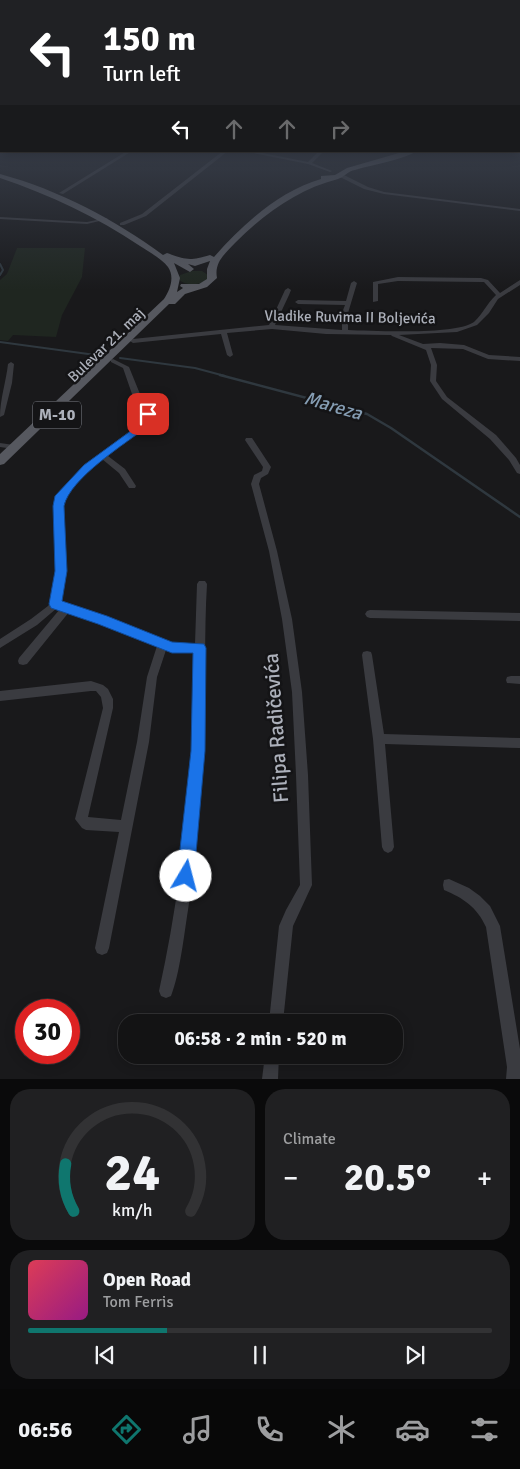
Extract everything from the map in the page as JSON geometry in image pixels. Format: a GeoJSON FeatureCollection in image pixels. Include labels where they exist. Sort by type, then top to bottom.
{"type":"FeatureCollection","features":[{"type":"Feature","properties":{"kind":"main road"},"geometry":{"type":"LineString","coordinates":[[42,189],[106,219],[170,264],[174,269],[175,279],[181,285],[193,287]]}},
{"type":"Feature","properties":{"kind":"main road"},"geometry":{"type":"LineString","coordinates":[[49,189],[61,193],[122,224],[170,258],[193,269],[211,274]]}},
{"type":"Feature","properties":{"kind":"main road"},"geometry":{"type":"LineString","coordinates":[[175,279],[180,272],[193,269],[210,258],[267,206],[292,189]]}},
{"type":"Feature","properties":{"kind":"main road","name":"M-10"},"geometry":{"type":"LineString","coordinates":[[193,287],[209,283],[213,278],[211,274],[215,260],[269,210],[300,189]]}},
{"type":"Feature","properties":{"kind":"main road"},"geometry":{"type":"LineString","coordinates":[[170,258],[190,263],[210,258]]}},
{"type":"Feature","properties":{"kind":"main road","name":"Bulevar 21. maj"},"geometry":{"type":"LineString","coordinates":[[0,461],[167,301],[174,290],[175,279]]}},
{"type":"Feature","properties":{"kind":"main road","name":"Bulevar 21. maj"},"geometry":{"type":"LineString","coordinates":[[0,470],[113,362],[182,292],[193,287]]}},
{"type":"Feature","properties":{"kind":"street"},"geometry":{"type":"LineString","coordinates":[[61,193],[67,189]]}},
{"type":"Feature","properties":{"kind":"street"},"geometry":{"type":"LineString","coordinates":[[122,224],[144,215],[177,189]]}},
{"type":"Feature","properties":{"kind":"street"},"geometry":{"type":"LineString","coordinates":[[370,189],[388,194],[520,210]]}},
{"type":"Feature","properties":{"kind":"street"},"geometry":{"type":"LineString","coordinates":[[0,218],[87,223],[106,219]]}},
{"type":"Feature","properties":{"kind":"street"},"geometry":{"type":"LineString","coordinates":[[375,301],[376,283],[398,279],[481,280],[486,281],[499,295]]}},
{"type":"Feature","properties":{"kind":"street","name":"Vladike Ruvima II Boljevića"},"geometry":{"type":"LineString","coordinates":[[133,341],[272,327],[392,333],[457,330],[470,327],[481,318],[499,295],[520,282]]}},
{"type":"Feature","properties":{"kind":"street"},"geometry":{"type":"LineString","coordinates":[[345,332],[345,313],[354,283]]}},
{"type":"Feature","properties":{"kind":"street"},"geometry":{"type":"LineString","coordinates":[[272,327],[272,323],[283,306],[288,290]]}},
{"type":"Feature","properties":{"kind":"street"},"geometry":{"type":"LineString","coordinates":[[298,302],[348,303]]}},
{"type":"Feature","properties":{"kind":"street"},"geometry":{"type":"LineString","coordinates":[[224,333],[230,355]]}},
{"type":"Feature","properties":{"kind":"street"},"geometry":{"type":"LineString","coordinates":[[392,333],[409,342],[425,346],[464,347],[488,357],[520,359]]}},
{"type":"Feature","properties":{"kind":"street"},"geometry":{"type":"LineString","coordinates":[[409,342],[414,333]]}},
{"type":"Feature","properties":{"kind":"street"},"geometry":{"type":"LineString","coordinates":[[425,346],[430,351],[433,360],[433,381],[444,398],[493,437],[512,458],[520,471]]}},
{"type":"Feature","properties":{"kind":"street"},"geometry":{"type":"LineString","coordinates":[[0,644],[34,622],[55,604],[61,571],[59,501],[64,492],[80,474],[102,455],[147,423],[150,418],[136,394],[126,367],[113,362]]}},
{"type":"Feature","properties":{"kind":"street"},"geometry":{"type":"LineString","coordinates":[[0,415],[9,382],[11,364]]}},
{"type":"Feature","properties":{"kind":"street","name":"Filipa Radičevića"},"geometry":{"type":"LineString","coordinates":[[249,440],[267,467],[265,472],[257,477],[255,484],[271,536],[291,641],[302,749],[306,885],[304,893],[289,914],[286,926],[277,1014]]}},
{"type":"Feature","properties":{"kind":"street"},"geometry":{"type":"LineString","coordinates":[[0,445],[14,447]]}},
{"type":"Feature","properties":{"kind":"street"},"geometry":{"type":"LineString","coordinates":[[102,455],[122,471],[132,486]]}},
{"type":"Feature","properties":{"kind":"street"},"geometry":{"type":"LineString","coordinates":[[166,991],[181,912],[191,840],[198,751],[202,584]]}},
{"type":"Feature","properties":{"kind":"street"},"geometry":{"type":"LineString","coordinates":[[55,604],[142,635],[172,648],[199,648]]}},
{"type":"Feature","properties":{"kind":"street"},"geometry":{"type":"LineString","coordinates":[[23,661],[67,608]]}},
{"type":"Feature","properties":{"kind":"street"},"geometry":{"type":"LineString","coordinates":[[370,614],[520,617]]}},
{"type":"Feature","properties":{"kind":"street"},"geometry":{"type":"LineString","coordinates":[[102,948],[127,826],[152,677],[162,644]]}},
{"type":"Feature","properties":{"kind":"street"},"geometry":{"type":"LineString","coordinates":[[367,655],[379,739],[388,847]]}},
{"type":"Feature","properties":{"kind":"street"},"geometry":{"type":"LineString","coordinates":[[0,696],[90,686],[101,688],[105,691],[108,708],[81,819],[86,824],[127,826]]}},
{"type":"Feature","properties":{"kind":"street"},"geometry":{"type":"LineString","coordinates":[[379,739],[520,743]]}},
{"type":"Feature","properties":{"kind":"street"},"geometry":{"type":"LineString","coordinates":[[449,885],[473,896],[493,926],[517,1067]]}},
{"type":"Feature","properties":{"kind":"street"},"geometry":{"type":"LineString","coordinates":[[270,1079],[271,1064]]}},
{"type":"Feature","properties":{"kind":"shaded area"},"geometry":{"type":"Polygon","coordinates":[[[17,248],[85,248],[82,277],[62,315],[56,337],[13,335],[8,341],[0,340],[0,280],[7,274],[17,248]]]}},
{"type":"Feature","properties":{"kind":"shaded area"},"geometry":{"type":"Polygon","coordinates":[[[192,271],[202,271],[208,275],[208,280],[193,284],[182,282],[178,279],[180,275],[192,271]]]}},
{"type":"Feature","properties":{"kind":"waterway","name":"Mareza"},"geometry":{"type":"LineString","coordinates":[[0,264],[3,270],[0,275]]}},
{"type":"Feature","properties":{"kind":"waterway","name":"Mareza"},"geometry":{"type":"LineString","coordinates":[[0,342],[103,356]]}},
{"type":"Feature","properties":{"kind":"waterway","name":"Mareza"},"geometry":{"type":"LineString","coordinates":[[120,358],[195,368],[225,376]]}},
{"type":"Feature","properties":{"kind":"waterway","name":"Mareza"},"geometry":{"type":"LineString","coordinates":[[220,375],[367,414],[391,428],[520,517]]}},
{"type":"Feature","properties":{"kind":"route"},"geometry":{"type":"LineString","coordinates":[[148,414],[150,418],[147,423],[87,467],[61,496],[58,506],[61,571],[58,598],[55,604],[103,620],[172,648],[199,648],[198,751],[191,840],[186,876]]}}]}
